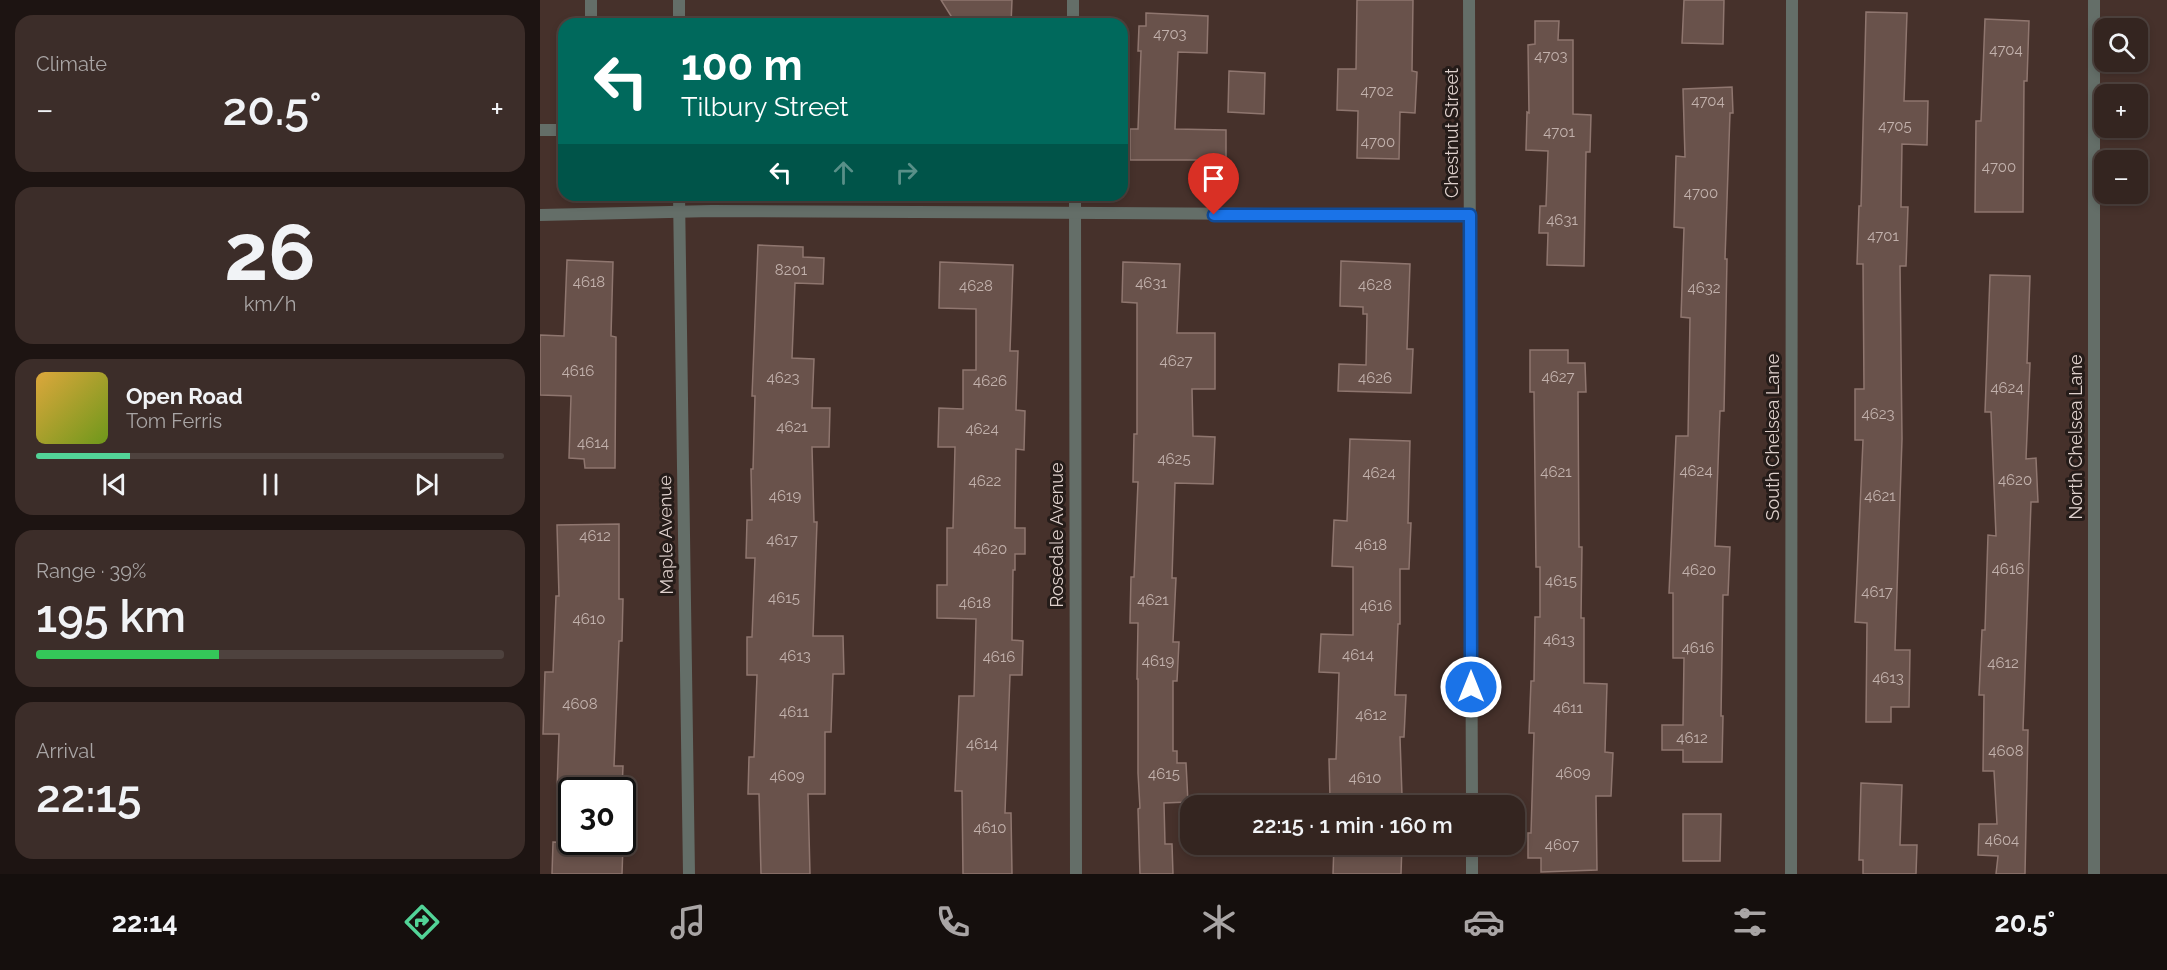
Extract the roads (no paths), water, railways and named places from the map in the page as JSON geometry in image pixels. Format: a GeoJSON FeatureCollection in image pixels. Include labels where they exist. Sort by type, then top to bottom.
{"type":"FeatureCollection","features":[{"type":"Feature","properties":{"kind":"street"},"geometry":{"type":"LineString","coordinates":[[591,0],[591,18]]}},
{"type":"Feature","properties":{"kind":"street"},"geometry":{"type":"LineString","coordinates":[[679,0],[679,18]]}},
{"type":"Feature","properties":{"kind":"street"},"geometry":{"type":"LineString","coordinates":[[1073,0],[1073,18]]}},
{"type":"Feature","properties":{"kind":"street","name":"Chestnut Street"},"geometry":{"type":"LineString","coordinates":[[1469,0],[1472,795]]}},
{"type":"Feature","properties":{"kind":"street","name":"South Chelsea Lane"},"geometry":{"type":"LineString","coordinates":[[1791,874],[1792,0]]}},
{"type":"Feature","properties":{"kind":"street","name":"North Chelsea Lane"},"geometry":{"type":"LineString","coordinates":[[2094,0],[2094,874]]}},
{"type":"Feature","properties":{"kind":"street"},"geometry":{"type":"LineString","coordinates":[[540,130],[558,130]]}},
{"type":"Feature","properties":{"kind":"street","name":"Maple Avenue"},"geometry":{"type":"LineString","coordinates":[[680,201],[689,874]]}},
{"type":"Feature","properties":{"kind":"street","name":"Rosedale Avenue"},"geometry":{"type":"LineString","coordinates":[[1075,201],[1076,874]]}},
{"type":"Feature","properties":{"kind":"street"},"geometry":{"type":"LineString","coordinates":[[540,215],[723,211],[1470,215]]}},
{"type":"Feature","properties":{"kind":"street"},"geometry":{"type":"LineString","coordinates":[[1472,855],[1472,874]]}}]}
